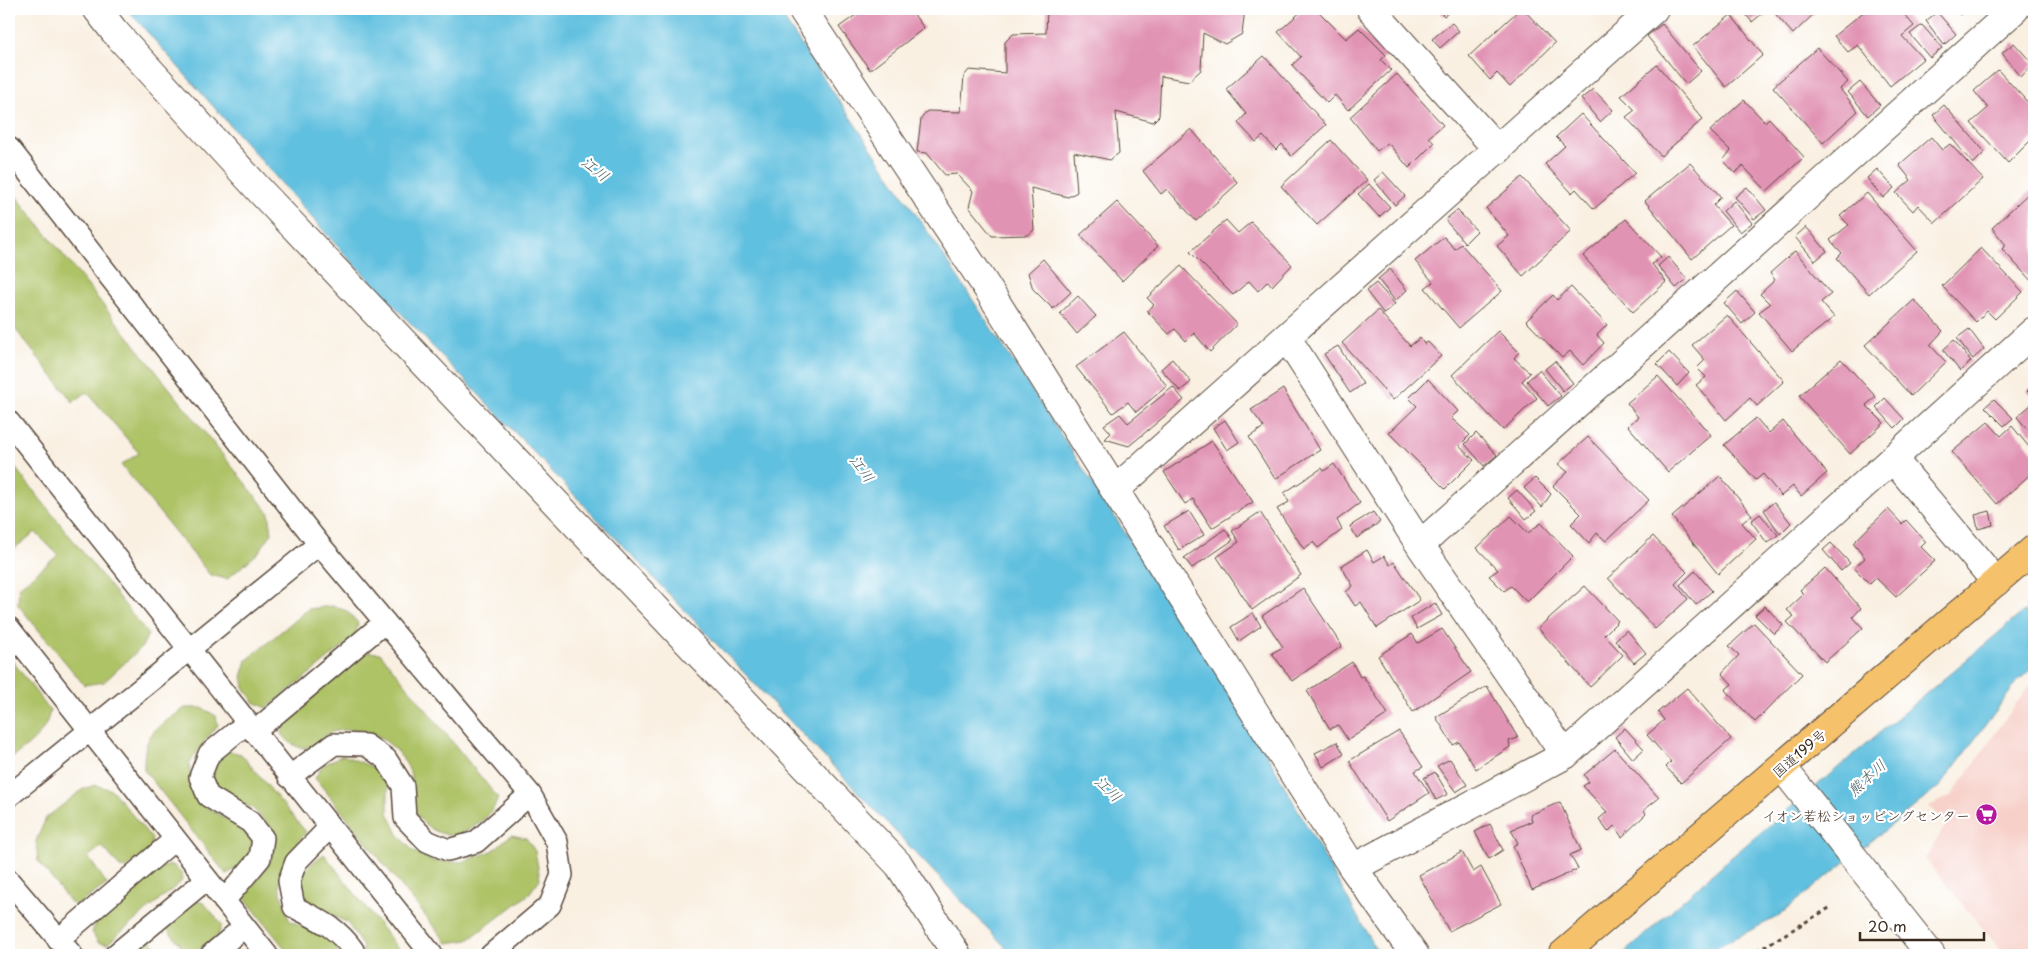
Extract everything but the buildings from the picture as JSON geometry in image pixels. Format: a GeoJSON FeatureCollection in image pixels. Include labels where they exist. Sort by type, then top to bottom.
{"type":"FeatureCollection","features":[{"type":"Feature","properties":{"kind":"highway","name":"国道199号"},"geometry":{"type":"LineString","coordinates":[[1562,955],[1782,768],[2034,549]]}},
{"type":"Feature","properties":{"kind":"street"},"geometry":{"type":"LineString","coordinates":[[97,9],[114,31],[263,194],[899,865],[957,955]]}},
{"type":"Feature","properties":{"kind":"street"},"geometry":{"type":"LineString","coordinates":[[802,9],[984,282],[1354,868],[1415,955]]}},
{"type":"Feature","properties":{"kind":"street"},"geometry":{"type":"LineString","coordinates":[[1371,9],[1498,150]]}},
{"type":"Feature","properties":{"kind":"street"},"geometry":{"type":"LineString","coordinates":[[1115,490],[1654,9]]}},
{"type":"Feature","properties":{"kind":"street"},"geometry":{"type":"LineString","coordinates":[[1420,545],[2015,9]]}},
{"type":"Feature","properties":{"kind":"street"},"geometry":{"type":"LineString","coordinates":[[1354,868],[1565,755],[2034,331]]}},
{"type":"Feature","properties":{"kind":"street"},"geometry":{"type":"LineString","coordinates":[[1287,338],[1420,545],[1565,755]]}},
{"type":"Feature","properties":{"kind":"street"},"geometry":{"type":"LineString","coordinates":[[1893,459],[1996,582]]}},
{"type":"Feature","properties":{"kind":"street"},"geometry":{"type":"LineString","coordinates":[[1782,768],[1931,955]]}},
{"type":"Feature","properties":{"kind":"lane"},"geometry":{"type":"LineString","coordinates":[[9,148],[319,544],[530,794],[557,842],[562,875],[550,905],[491,955]]}},
{"type":"Feature","properties":{"kind":"lane"},"geometry":{"type":"LineString","coordinates":[[9,422],[432,955]]}},
{"type":"Feature","properties":{"kind":"lane"},"geometry":{"type":"LineString","coordinates":[[9,796],[319,544]]}},
{"type":"Feature","properties":{"kind":"lane"},"geometry":{"type":"LineString","coordinates":[[224,901],[260,858],[264,838],[250,822],[208,796],[200,778],[209,754],[250,728],[385,622]]}},
{"type":"Feature","properties":{"kind":"lane"},"geometry":{"type":"LineString","coordinates":[[9,628],[267,955]]}},
{"type":"Feature","properties":{"kind":"lane"},"geometry":{"type":"LineString","coordinates":[[289,777],[334,744],[366,745],[386,759],[403,786],[405,818],[426,841],[448,850],[476,842],[530,794]]}},
{"type":"Feature","properties":{"kind":"lane"},"geometry":{"type":"LineString","coordinates":[[330,827],[296,862],[289,881],[294,908],[324,922],[343,936],[352,950],[350,955]]}},
{"type":"Feature","properties":{"kind":"lane"},"geometry":{"type":"LineString","coordinates":[[9,881],[65,947],[176,839]]}},
{"type":"Feature","properties":{"kind":"lane"},"geometry":{"type":"LineString","coordinates":[[115,955],[207,879]]}},
{"type":"Feature","properties":{"kind":"lane"},"geometry":{"type":"LineString","coordinates":[[211,955],[244,927]]}},
{"type":"Feature","properties":{"kind":"path"},"geometry":{"type":"LineString","coordinates":[[1750,955],[1832,907]]}},
{"type":"Feature","properties":{"kind":"shaded area","name":"イオン若松ショッピングセンター"},"geometry":{"type":"Polygon","coordinates":[[[2034,682],[2034,955],[2005,955],[1925,859],[1946,825],[1929,806],[1952,795],[2028,687],[2034,682]]]}},
{"type":"Feature","properties":{"kind":"green space"},"geometry":{"type":"Polygon","coordinates":[[[9,187],[269,513],[272,533],[258,553],[227,579],[210,575],[121,465],[139,453],[87,392],[73,402],[9,321],[9,187]]]}},
{"type":"Feature","properties":{"kind":"green space"},"geometry":{"type":"Polygon","coordinates":[[[9,460],[148,634],[142,647],[104,682],[84,685],[18,605],[19,587],[58,555],[35,532],[9,553],[9,460]]]}},
{"type":"Feature","properties":{"kind":"green space"},"geometry":{"type":"Polygon","coordinates":[[[333,606],[347,611],[358,623],[355,637],[267,708],[254,702],[244,687],[242,677],[247,660],[308,609],[333,606]]]}},
{"type":"Feature","properties":{"kind":"green space"},"geometry":{"type":"Polygon","coordinates":[[[367,652],[380,653],[498,798],[489,814],[483,820],[461,834],[453,835],[438,832],[430,828],[418,817],[413,806],[411,776],[406,763],[396,750],[377,736],[361,731],[340,730],[330,733],[315,745],[305,748],[293,744],[282,734],[284,721],[367,652]]]}},
{"type":"Feature","properties":{"kind":"green space"},"geometry":{"type":"Polygon","coordinates":[[[9,656],[50,711],[48,720],[40,734],[9,760],[9,656]]]}},
{"type":"Feature","properties":{"kind":"green space"},"geometry":{"type":"Polygon","coordinates":[[[185,708],[202,708],[216,716],[218,725],[189,764],[192,783],[201,804],[241,828],[253,841],[245,864],[226,874],[144,770],[146,747],[153,732],[185,708]]]}},
{"type":"Feature","properties":{"kind":"green space"},"geometry":{"type":"Polygon","coordinates":[[[229,751],[241,754],[306,832],[284,862],[279,886],[289,920],[335,942],[339,955],[290,955],[244,897],[268,865],[275,847],[267,823],[252,808],[221,793],[210,778],[219,760],[229,751]]]}},
{"type":"Feature","properties":{"kind":"green space"},"geometry":{"type":"Polygon","coordinates":[[[343,755],[377,769],[388,784],[388,813],[398,834],[413,851],[432,861],[461,862],[492,851],[511,835],[526,838],[535,851],[540,879],[528,895],[468,940],[447,943],[315,778],[323,765],[343,755]]]}},
{"type":"Feature","properties":{"kind":"green space"},"geometry":{"type":"Polygon","coordinates":[[[95,785],[112,790],[152,839],[150,851],[125,869],[120,867],[102,846],[88,857],[107,884],[76,906],[69,901],[38,861],[36,841],[46,818],[83,789],[95,785]]]}},
{"type":"Feature","properties":{"kind":"green space"},"geometry":{"type":"Polygon","coordinates":[[[324,854],[403,955],[361,955],[363,947],[347,922],[319,911],[301,896],[302,876],[308,867],[324,854]]]}},
{"type":"Feature","properties":{"kind":"green space"},"geometry":{"type":"Polygon","coordinates":[[[173,865],[181,873],[182,881],[107,944],[98,942],[92,932],[96,923],[161,867],[173,865]]]}},
{"type":"Feature","properties":{"kind":"green space"},"geometry":{"type":"Polygon","coordinates":[[[193,900],[204,903],[222,925],[218,935],[193,955],[172,955],[181,945],[167,929],[168,923],[193,900]]]}},
{"type":"Feature","properties":{"kind":"green space"},"geometry":{"type":"Polygon","coordinates":[[[150,939],[162,955],[123,955],[150,939]]]}},
{"type":"Feature","properties":{"kind":"water","name":"江川"},"geometry":{"type":"Polygon","coordinates":[[[127,9],[777,9],[942,253],[1247,719],[1379,955],[1013,955],[337,246],[127,9]]]}},
{"type":"Feature","properties":{"kind":"water","name":"熊本川"},"geometry":{"type":"Polygon","coordinates":[[[2034,603],[2034,666],[2018,681],[1940,786],[1777,917],[1701,955],[1622,955],[1728,860],[2034,603]]]}},
{"type":"Feature","properties":{"kind":"place","name":"イオン若松ショッピングセンター"},"geometry":{"type":"Point","coordinates":[1986,815]}}]}
